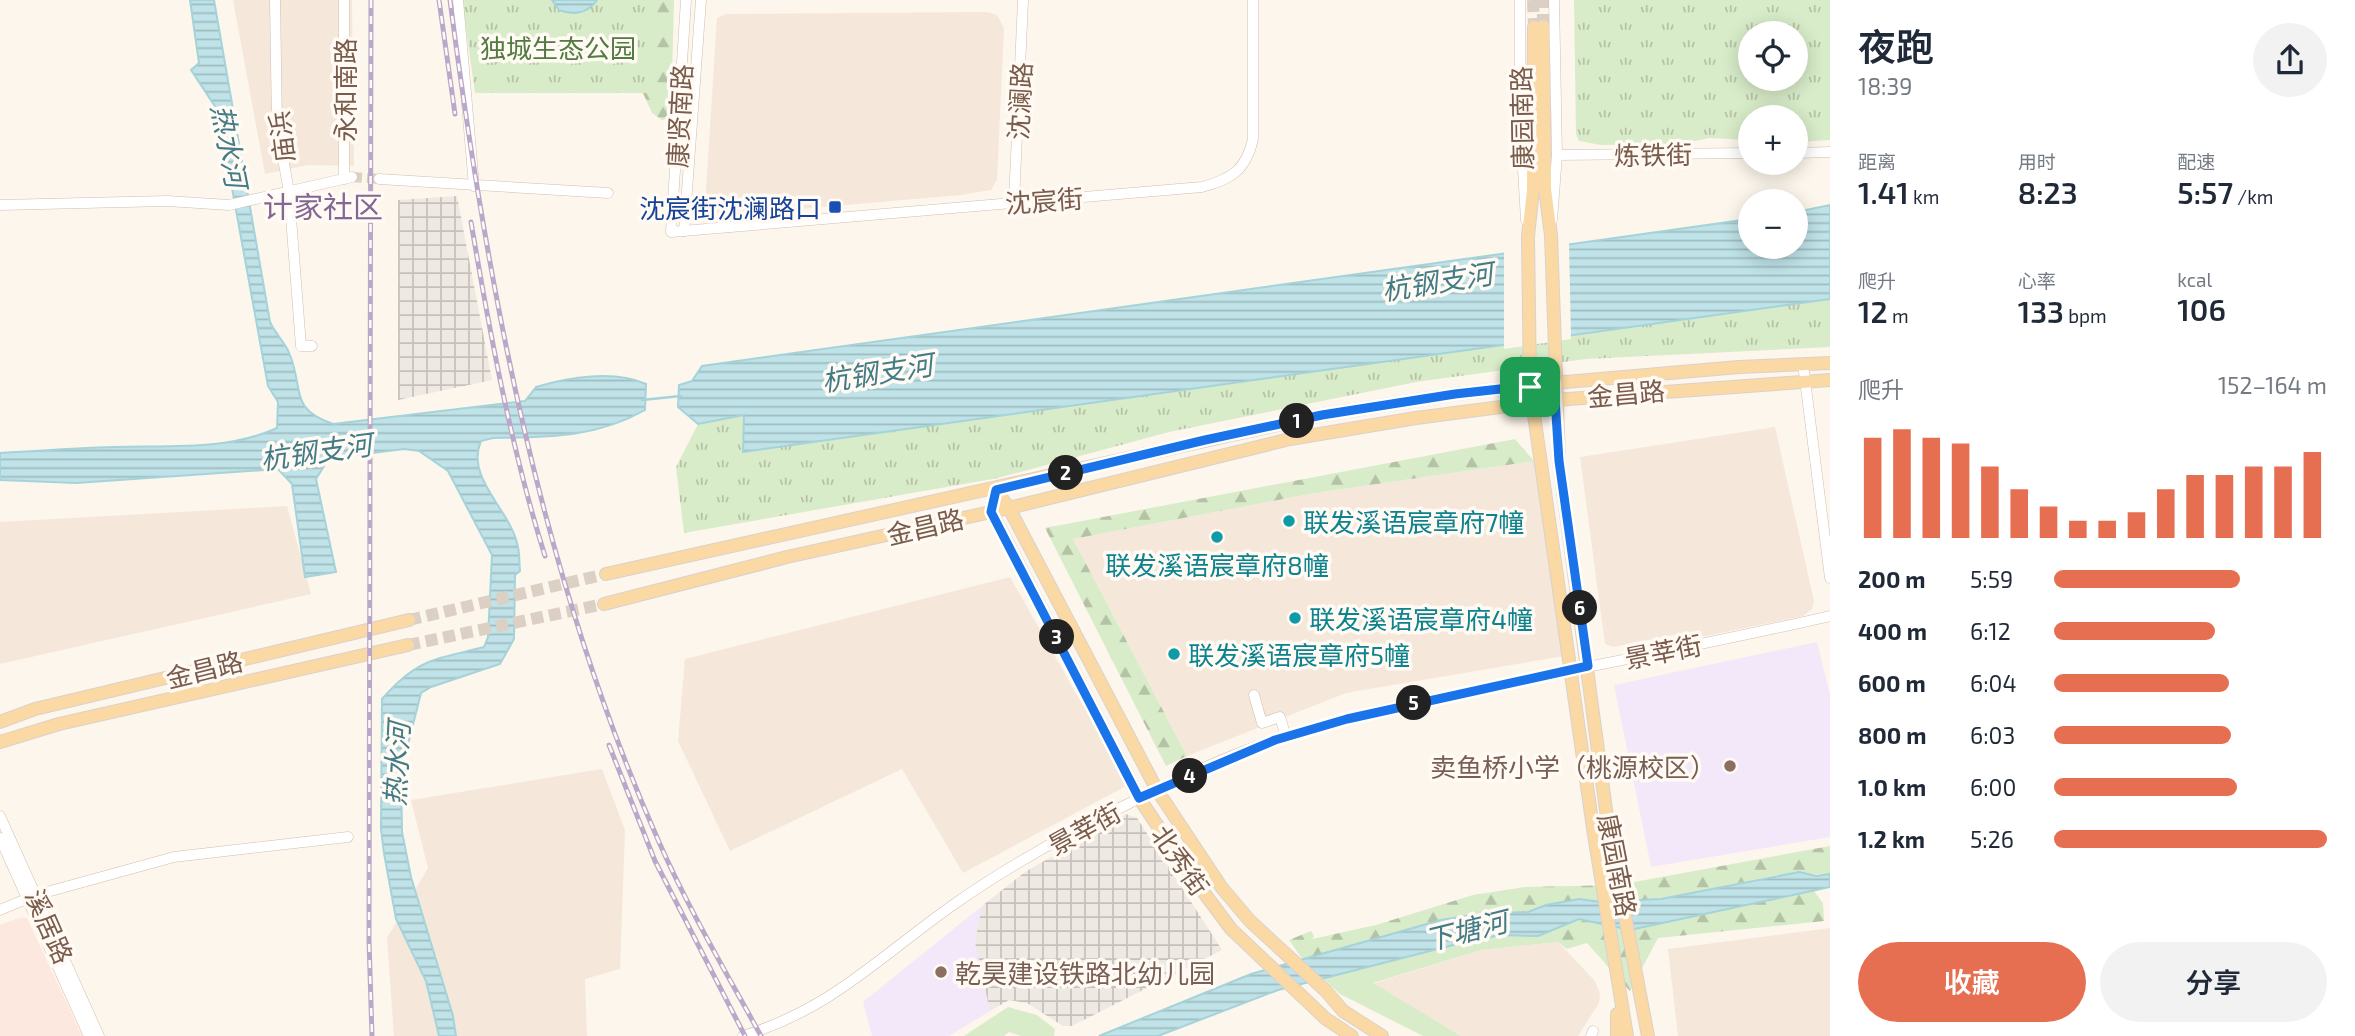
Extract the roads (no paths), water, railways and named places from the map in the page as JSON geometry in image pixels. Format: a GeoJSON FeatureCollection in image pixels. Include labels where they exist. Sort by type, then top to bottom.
{"type":"FeatureCollection","features":[{"type":"Feature","properties":{"kind":"main road","name":"康园南路"},"geometry":{"type":"LineString","coordinates":[[1627,1036],[1618,993],[1530,387],[1528,236],[1533,190],[1538,27],[1545,189],[1551,235],[1554,383],[1559,461],[1616,871],[1630,930],[1648,1036]]}},
{"type":"Feature","properties":{"kind":"main road","name":"金昌路"},"geometry":{"type":"LineString","coordinates":[[606,574],[996,490],[1322,415],[1455,394],[1554,383],[1830,363]]}},
{"type":"Feature","properties":{"kind":"main road","name":"金昌路"},"geometry":{"type":"LineString","coordinates":[[604,604],[787,557],[1009,508],[1290,439],[1416,418],[1555,400],[1830,380]]}},
{"type":"Feature","properties":{"kind":"main road","name":"北秀街"},"geometry":{"type":"LineString","coordinates":[[996,490],[1009,508],[1157,790],[1222,888],[1343,1011],[1382,1036]]}},
{"type":"Feature","properties":{"kind":"main road"},"geometry":{"type":"LineString","coordinates":[[991,512],[996,490]]}},
{"type":"Feature","properties":{"kind":"main road","name":"北秀街"},"geometry":{"type":"LineString","coordinates":[[991,512],[1139,798],[1231,929],[1326,1019],[1352,1036]]}},
{"type":"Feature","properties":{"kind":"main road","name":"金昌路"},"geometry":{"type":"LineString","coordinates":[[0,722],[35,709],[409,620]]}},
{"type":"Feature","properties":{"kind":"main road","name":"金昌路"},"geometry":{"type":"LineString","coordinates":[[0,742],[59,724],[408,645]]}},
{"type":"Feature","properties":{"kind":"main road"},"geometry":{"type":"LineString","coordinates":[[1617,1036],[1618,993]]}},
{"type":"Feature","properties":{"kind":"street","name":"庙浜"},"geometry":{"type":"LineString","coordinates":[[275,0],[277,125],[289,192],[301,345],[312,345]]}},
{"type":"Feature","properties":{"kind":"street","name":"永和南路"},"geometry":{"type":"LineString","coordinates":[[289,192],[348,178],[344,0]]}},
{"type":"Feature","properties":{"kind":"street"},"geometry":{"type":"LineString","coordinates":[[458,0],[474,186]]}},
{"type":"Feature","properties":{"kind":"street","name":"康贤南路"},"geometry":{"type":"LineString","coordinates":[[671,232],[686,0]]}},
{"type":"Feature","properties":{"kind":"street","name":"康贤南路"},"geometry":{"type":"LineString","coordinates":[[684,231],[701,0]]}},
{"type":"Feature","properties":{"kind":"street","name":"沈澜路"},"geometry":{"type":"LineString","coordinates":[[1014,202],[1023,0]]}},
{"type":"Feature","properties":{"kind":"street","name":"沈宸街"},"geometry":{"type":"LineString","coordinates":[[671,232],[1202,187],[1230,178],[1240,172],[1253,139],[1253,0]]}},
{"type":"Feature","properties":{"kind":"street","name":"康园南路"},"geometry":{"type":"LineString","coordinates":[[1520,0],[1522,188],[1528,236]]}},
{"type":"Feature","properties":{"kind":"street","name":"康园南路"},"geometry":{"type":"LineString","coordinates":[[1551,235],[1556,155],[1554,0]]}},
{"type":"Feature","properties":{"kind":"street"},"geometry":{"type":"LineString","coordinates":[[1808,153],[1830,152]]}},
{"type":"Feature","properties":{"kind":"street","name":"炼铁街"},"geometry":{"type":"LineString","coordinates":[[1556,155],[1738,153]]}},
{"type":"Feature","properties":{"kind":"street"},"geometry":{"type":"LineString","coordinates":[[379,178],[608,193]]}},
{"type":"Feature","properties":{"kind":"street"},"geometry":{"type":"LineString","coordinates":[[0,205],[166,201],[229,205],[289,192]]}},
{"type":"Feature","properties":{"kind":"street"},"geometry":{"type":"LineString","coordinates":[[1803,364],[1830,578]]}},
{"type":"Feature","properties":{"kind":"street","name":"景莘街"},"geometry":{"type":"LineString","coordinates":[[743,1036],[787,1020],[830,998],[866,974],[978,888],[1139,798],[1286,737],[1347,719],[1830,615]]}},
{"type":"Feature","properties":{"kind":"street"},"geometry":{"type":"LineString","coordinates":[[1254,695],[1262,723],[1280,717],[1286,737]]}},
{"type":"Feature","properties":{"kind":"street","name":"溪居路"},"geometry":{"type":"LineString","coordinates":[[0,816],[89,1036]]}},
{"type":"Feature","properties":{"kind":"street"},"geometry":{"type":"LineString","coordinates":[[0,910],[32,897],[174,857],[348,837]]}},
{"type":"Feature","properties":{"kind":"street","name":"溪居路"},"geometry":{"type":"LineString","coordinates":[[0,838],[32,897],[99,1036]]}},
{"type":"Feature","properties":{"kind":"water","name":"热水河"},"geometry":{"type":"Polygon","coordinates":[[[190,0],[214,0],[270,322],[288,351],[300,397],[310,412],[333,424],[525,401],[536,387],[591,376],[620,377],[646,384],[645,410],[608,426],[571,434],[481,441],[478,454],[483,480],[506,518],[519,550],[520,571],[515,575],[514,639],[500,664],[431,687],[421,693],[401,772],[402,832],[411,877],[453,1016],[456,1036],[439,1036],[426,981],[396,919],[381,829],[382,699],[417,668],[439,658],[484,647],[488,637],[492,555],[448,471],[419,451],[404,449],[348,456],[326,463],[316,479],[336,572],[305,577],[292,484],[278,469],[76,483],[0,480],[0,453],[217,444],[277,428],[278,402],[268,386],[218,111],[191,70],[199,63],[190,0]]]}},
{"type":"Feature","properties":{"kind":"water"},"geometry":{"type":"Polygon","coordinates":[[[552,0],[597,0],[585,10],[570,13],[559,10],[552,0]]]}},
{"type":"Feature","properties":{"kind":"water"},"geometry":{"type":"Polygon","coordinates":[[[1830,205],[1830,299],[743,452],[744,415],[698,424],[678,407],[679,385],[692,381],[702,366],[1738,221],[1738,259],[1808,259],[1808,210],[1830,205]]]}},
{"type":"Feature","properties":{"kind":"water","name":"下塘河"},"geometry":{"type":"Polygon","coordinates":[[[1799,872],[1816,876],[1830,874],[1830,887],[1630,930],[1579,919],[1538,936],[1500,935],[1278,990],[1158,1036],[1099,1036],[1251,974],[1441,920],[1479,914],[1528,912],[1546,905],[1579,899],[1601,902],[1661,899],[1799,872]]]}},
{"type":"Feature","properties":{"kind":"waterway","name":"杭钢支河"},"geometry":{"type":"LineString","coordinates":[[642,400],[681,396]]}},
{"type":"Feature","properties":{"kind":"tunnel"},"geometry":{"type":"LineString","coordinates":[[1533,0],[1534,27]]}},
{"type":"Feature","properties":{"kind":"tunnel"},"geometry":{"type":"LineString","coordinates":[[1543,0],[1543,26]]}},
{"type":"Feature","properties":{"kind":"tunnel"},"geometry":{"type":"LineString","coordinates":[[352,177],[379,179]]}},
{"type":"Feature","properties":{"kind":"tunnel"},"geometry":{"type":"LineString","coordinates":[[409,620],[606,574]]}},
{"type":"Feature","properties":{"kind":"tunnel"},"geometry":{"type":"LineString","coordinates":[[408,645],[604,604]]}},
{"type":"Feature","properties":{"kind":"railway"},"geometry":{"type":"LineString","coordinates":[[371,0],[369,940],[372,1036]]}},
{"type":"Feature","properties":{"kind":"railway"},"geometry":{"type":"LineString","coordinates":[[439,0],[455,114]]}},
{"type":"Feature","properties":{"kind":"railway"},"geometry":{"type":"LineString","coordinates":[[450,0],[501,322],[524,429],[582,639],[618,741],[670,867],[761,1036]]}},
{"type":"Feature","properties":{"kind":"railway"},"geometry":{"type":"LineString","coordinates":[[471,222],[512,432],[545,556]]}},
{"type":"Feature","properties":{"kind":"railway"},"geometry":{"type":"LineString","coordinates":[[609,745],[655,861],[745,1036]]}},
{"type":"Feature","properties":{"kind":"place","name":"沈宸街沈澜路口"},"geometry":{"type":"Point","coordinates":[835,207]}},
{"type":"Feature","properties":{"kind":"place","name":"联发溪语宸章府7幢"},"geometry":{"type":"Point","coordinates":[1289,521]}},
{"type":"Feature","properties":{"kind":"place","name":"联发溪语宸章府8幢"},"geometry":{"type":"Point","coordinates":[1217,537]}},
{"type":"Feature","properties":{"kind":"place","name":"联发溪语宸章府4幢"},"geometry":{"type":"Point","coordinates":[1295,618]}},
{"type":"Feature","properties":{"kind":"place","name":"联发溪语宸章府5幢"},"geometry":{"type":"Point","coordinates":[1174,654]}},
{"type":"Feature","properties":{"kind":"place","name":"卖鱼桥小学（桃源校区）"},"geometry":{"type":"Point","coordinates":[1730,766]}},
{"type":"Feature","properties":{"kind":"place","name":"乾昊建设铁路北幼儿园"},"geometry":{"type":"Point","coordinates":[941,972]}},
{"type":"Feature","properties":{"kind":"district","name":"计家社区"},"geometry":{"type":"Point","coordinates":[323,206]}},
{"type":"Feature","properties":{"kind":"park label","name":"独城生态公园"},"geometry":{"type":"Point","coordinates":[558,47]}}]}
